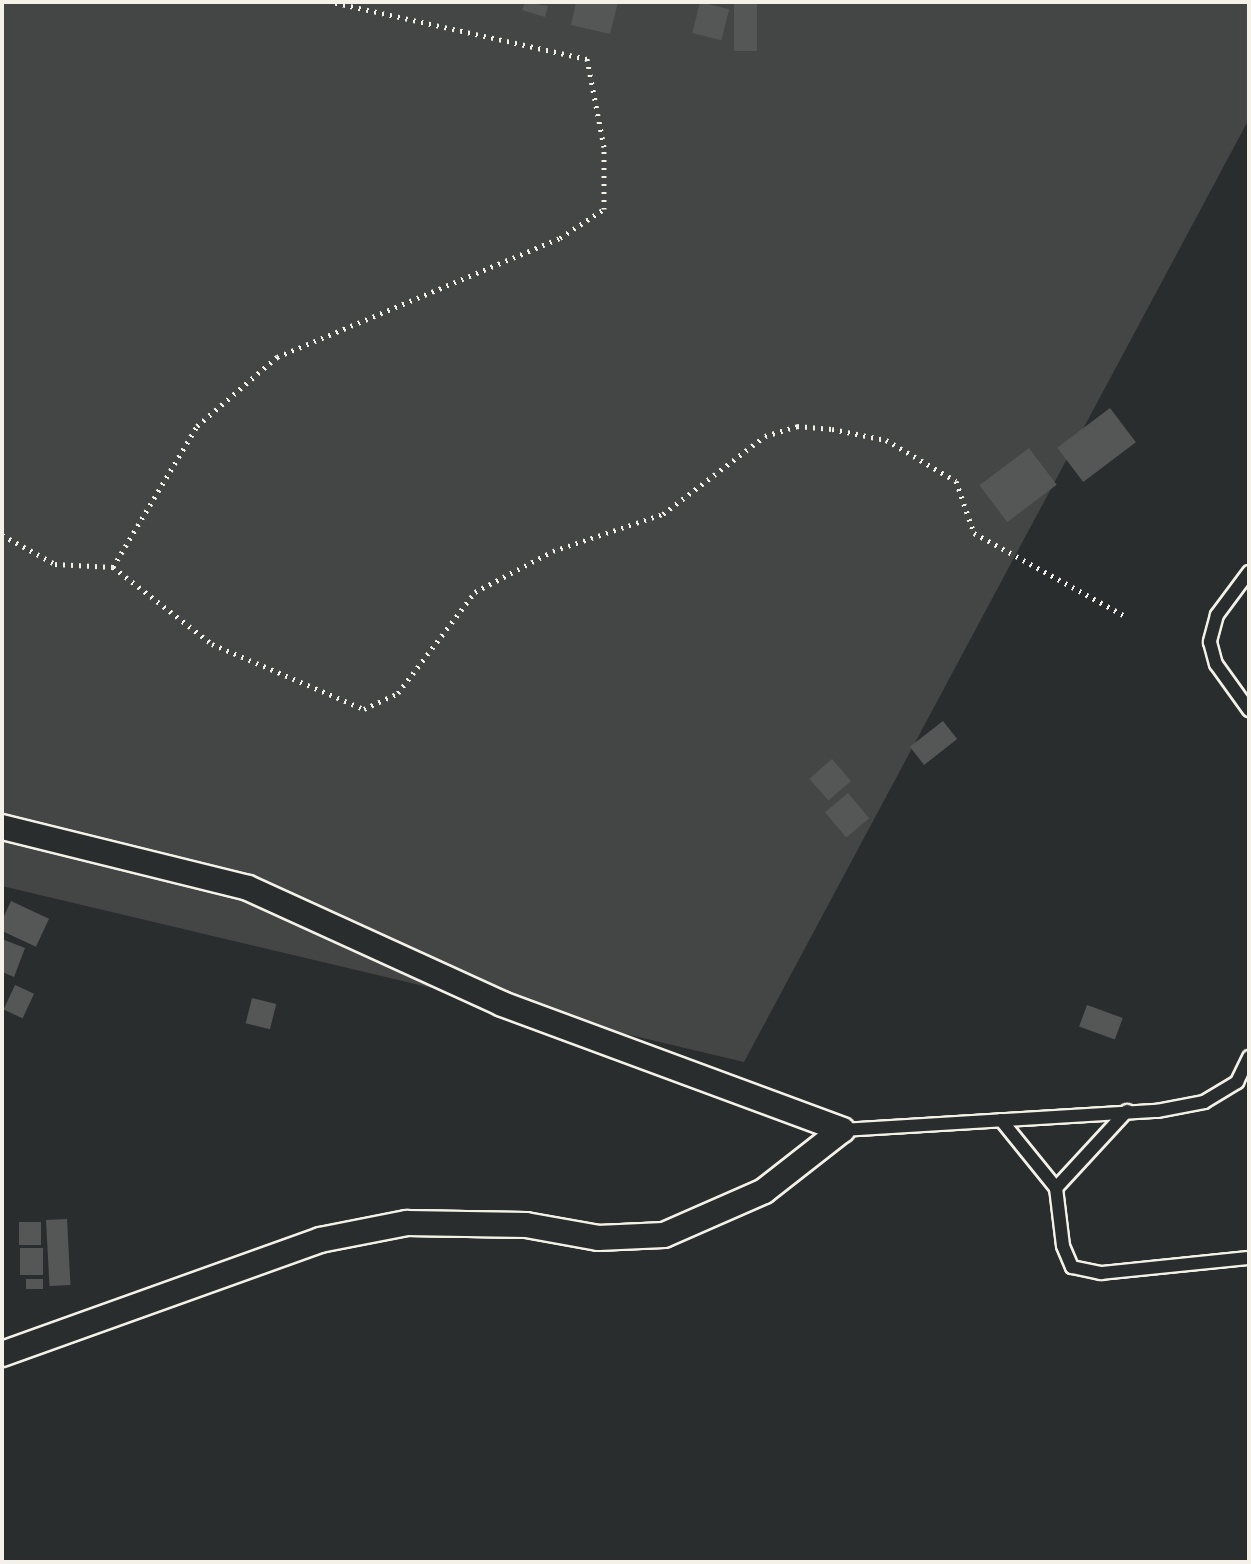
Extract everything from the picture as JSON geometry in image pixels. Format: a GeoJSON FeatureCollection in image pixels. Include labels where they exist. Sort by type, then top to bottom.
{"type":"FeatureCollection","features":[{"type":"Feature","properties":{"kind":"street"},"geometry":{"type":"LineString","coordinates":[[2,827],[248,888],[502,1004],[842,1130]]}},
{"type":"Feature","properties":{"kind":"street"},"geometry":{"type":"LineString","coordinates":[[2,1354],[320,1240],[407,1223],[526,1225],[598,1238],[664,1235],[764,1191],[842,1130]]}},
{"type":"Feature","properties":{"kind":"lane"},"geometry":{"type":"LineString","coordinates":[[1249,572],[1217,615],[1210,642],[1216,664],[1249,710]]}},
{"type":"Feature","properties":{"kind":"lane"},"geometry":{"type":"LineString","coordinates":[[842,1130],[1127,1111],[1204,1102],[1237,1082],[1249,1057]]}},
{"type":"Feature","properties":{"kind":"lane"},"geometry":{"type":"LineString","coordinates":[[1237,1082],[1249,1089]]}},
{"type":"Feature","properties":{"kind":"lane"},"geometry":{"type":"LineString","coordinates":[[1056,1188],[1127,1111]]}},
{"type":"Feature","properties":{"kind":"lane"},"geometry":{"type":"LineString","coordinates":[[1001,1120],[1056,1188],[1063,1246],[1072,1267],[1101,1273],[1249,1258]]}},
{"type":"Feature","properties":{"kind":"path"},"geometry":{"type":"LineString","coordinates":[[113,567],[197,426],[277,357],[560,238],[604,209],[604,147],[587,59],[331,2]]}},
{"type":"Feature","properties":{"kind":"path"},"geometry":{"type":"LineString","coordinates":[[2,535],[55,564],[113,567],[212,644],[364,709],[398,693],[475,592],[553,551],[663,514],[765,436],[797,426],[886,440],[956,481],[974,533],[1127,617]]}},
{"type":"Feature","properties":{"kind":"shaded area"},"geometry":{"type":"Polygon","coordinates":[[[2,2],[1249,2],[1249,119],[744,1062],[2,886],[2,2]]]}},
{"type":"Feature","properties":{"kind":"building"},"geometry":{"type":"Polygon","coordinates":[[[525,2],[548,6],[545,17],[522,10],[525,2]]]}},
{"type":"Feature","properties":{"kind":"building"},"geometry":{"type":"Polygon","coordinates":[[[576,2],[618,2],[610,34],[571,25],[576,2]]]}},
{"type":"Feature","properties":{"kind":"building"},"geometry":{"type":"Polygon","coordinates":[[[700,2],[729,9],[721,40],[692,33],[700,2]]]}},
{"type":"Feature","properties":{"kind":"building"},"geometry":{"type":"Polygon","coordinates":[[[734,2],[757,2],[757,51],[734,51],[734,2]]]}},
{"type":"Feature","properties":{"kind":"building"},"geometry":{"type":"Polygon","coordinates":[[[1110,408],[1136,442],[1083,482],[1057,448],[1110,408]]]}},
{"type":"Feature","properties":{"kind":"building"},"geometry":{"type":"Polygon","coordinates":[[[1029,448],[1057,485],[1007,522],[979,485],[1029,448]]]}},
{"type":"Feature","properties":{"kind":"building"},"geometry":{"type":"Polygon","coordinates":[[[943,721],[957,739],[924,765],[910,747],[943,721]]]}},
{"type":"Feature","properties":{"kind":"building"},"geometry":{"type":"Polygon","coordinates":[[[832,759],[851,781],[828,801],[809,779],[832,759]]]}},
{"type":"Feature","properties":{"kind":"building"},"geometry":{"type":"Polygon","coordinates":[[[848,793],[869,818],[846,838],[825,812],[848,793]]]}},
{"type":"Feature","properties":{"kind":"building"},"geometry":{"type":"Polygon","coordinates":[[[11,901],[49,919],[36,947],[2,931],[2,920],[11,901]]]}},
{"type":"Feature","properties":{"kind":"building"},"geometry":{"type":"Polygon","coordinates":[[[2,939],[25,948],[14,977],[2,972],[2,939]]]}},
{"type":"Feature","properties":{"kind":"building"},"geometry":{"type":"Polygon","coordinates":[[[15,985],[34,994],[23,1018],[4,1009],[15,985]]]}},
{"type":"Feature","properties":{"kind":"building"},"geometry":{"type":"Polygon","coordinates":[[[252,998],[276,1004],[270,1029],[246,1023],[252,998]]]}},
{"type":"Feature","properties":{"kind":"building"},"geometry":{"type":"Polygon","coordinates":[[[1087,1005],[1123,1018],[1115,1040],[1079,1027],[1087,1005]]]}},
{"type":"Feature","properties":{"kind":"building"},"geometry":{"type":"Polygon","coordinates":[[[67,1219],[70,1285],[49,1286],[46,1220],[67,1219]]]}},
{"type":"Feature","properties":{"kind":"building"},"geometry":{"type":"Polygon","coordinates":[[[19,1222],[41,1222],[41,1245],[19,1245],[19,1222]]]}},
{"type":"Feature","properties":{"kind":"building"},"geometry":{"type":"Polygon","coordinates":[[[20,1248],[43,1248],[43,1275],[20,1275],[20,1248]]]}},
{"type":"Feature","properties":{"kind":"building"},"geometry":{"type":"Polygon","coordinates":[[[26,1279],[43,1279],[43,1289],[26,1289],[26,1279]]]}}]}
